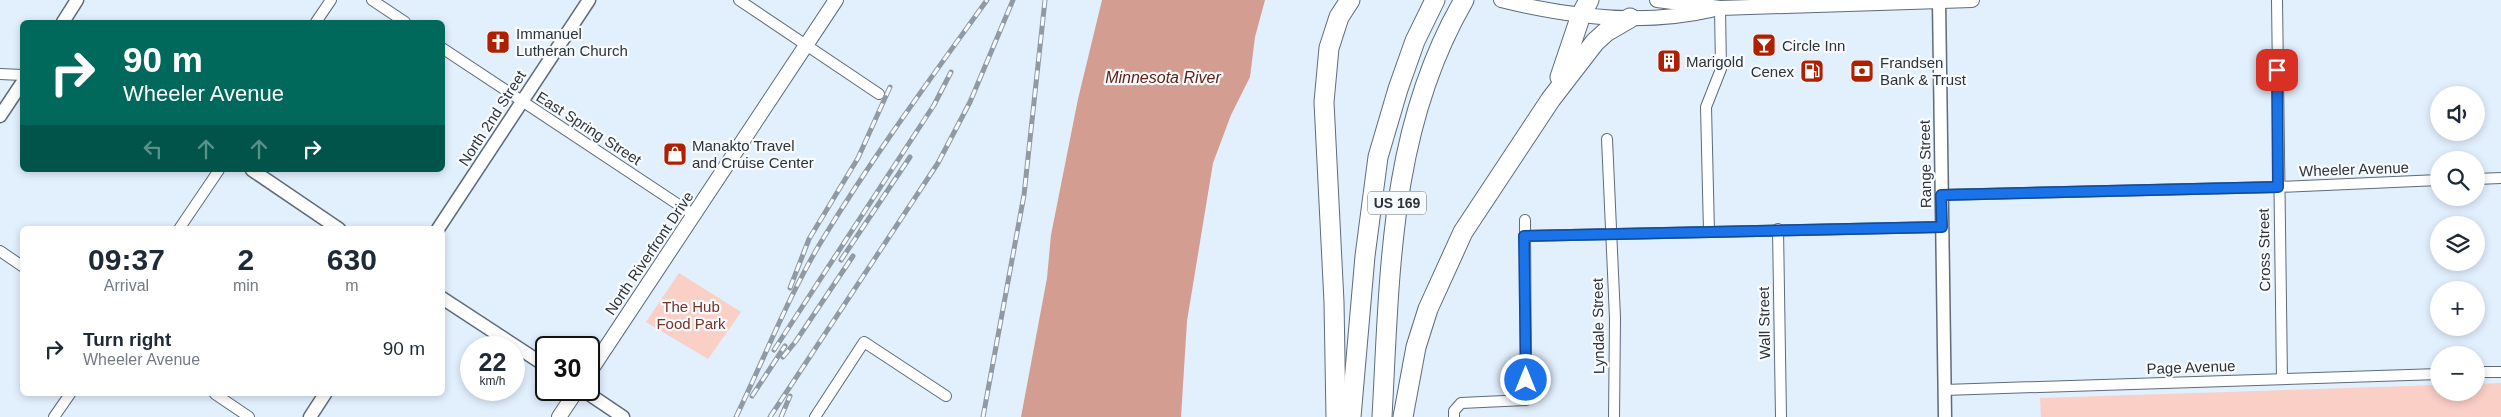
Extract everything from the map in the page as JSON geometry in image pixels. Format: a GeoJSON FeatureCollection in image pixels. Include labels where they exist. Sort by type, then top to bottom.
{"type":"FeatureCollection","features":[{"type":"Feature","properties":{"kind":"highway"},"geometry":{"type":"LineString","coordinates":[[1336,417],[1334,302],[1324,102],[1329,48],[1341,9],[1350,0]]}},
{"type":"Feature","properties":{"kind":"highway","name":"US 169"},"geometry":{"type":"LineString","coordinates":[[1351,417],[1365,256],[1378,157],[1398,89],[1415,41],[1435,0]]}},
{"type":"Feature","properties":{"kind":"highway","name":"US 169"},"geometry":{"type":"LineString","coordinates":[[1382,417],[1391,246],[1398,195],[1421,96],[1438,52],[1464,0]]}},
{"type":"Feature","properties":{"kind":"highway"},"geometry":{"type":"LineString","coordinates":[[1552,99],[1585,8]]}},
{"type":"Feature","properties":{"kind":"highway"},"geometry":{"type":"LineString","coordinates":[[1403,417],[1416,346],[1428,309],[1443,272],[1468,224],[1552,99],[1594,42],[1606,32],[1630,18]]}},
{"type":"Feature","properties":{"kind":"main road","name":"North Riverfront Drive"},"geometry":{"type":"LineString","coordinates":[[600,356],[836,0]]}},
{"type":"Feature","properties":{"kind":"main road"},"geometry":{"type":"LineString","coordinates":[[1501,0],[1585,8],[1630,18],[1684,16],[1720,8]]}},
{"type":"Feature","properties":{"kind":"main road"},"geometry":{"type":"LineString","coordinates":[[1657,0],[1720,8],[1972,0]]}},
{"type":"Feature","properties":{"kind":"main road"},"geometry":{"type":"LineString","coordinates":[[559,417],[570,401]]}},
{"type":"Feature","properties":{"kind":"street"},"geometry":{"type":"LineString","coordinates":[[64,20],[78,0]]}},
{"type":"Feature","properties":{"kind":"street"},"geometry":{"type":"LineString","coordinates":[[317,20],[331,0]]}},
{"type":"Feature","properties":{"kind":"street"},"geometry":{"type":"LineString","coordinates":[[372,0],[402,20]]}},
{"type":"Feature","properties":{"kind":"street","name":"North 2nd Street"},"geometry":{"type":"LineString","coordinates":[[440,226],[589,0]]}},
{"type":"Feature","properties":{"kind":"street"},"geometry":{"type":"LineString","coordinates":[[739,0],[879,94]]}},
{"type":"Feature","properties":{"kind":"street","name":"Cross Street"},"geometry":{"type":"LineString","coordinates":[[2277,0],[2282,379]]}},
{"type":"Feature","properties":{"kind":"street","name":"Range Street"},"geometry":{"type":"LineString","coordinates":[[1938,1],[1945,417]]}},
{"type":"Feature","properties":{"kind":"street"},"geometry":{"type":"LineString","coordinates":[[1709,232],[1706,107],[1721,69],[1720,8]]}},
{"type":"Feature","properties":{"kind":"street","name":"East Spring Street"},"geometry":{"type":"LineString","coordinates":[[445,50],[694,215]]}},
{"type":"Feature","properties":{"kind":"street"},"geometry":{"type":"LineString","coordinates":[[0,74],[20,75]]}},
{"type":"Feature","properties":{"kind":"street"},"geometry":{"type":"LineString","coordinates":[[0,116],[20,86]]}},
{"type":"Feature","properties":{"kind":"street","name":"Lyndale Street"},"geometry":{"type":"LineString","coordinates":[[1607,139],[1614,318],[1614,417]]}},
{"type":"Feature","properties":{"kind":"street"},"geometry":{"type":"LineString","coordinates":[[181,226],[218,172]]}},
{"type":"Feature","properties":{"kind":"street"},"geometry":{"type":"LineString","coordinates":[[255,172],[335,226]]}},
{"type":"Feature","properties":{"kind":"street"},"geometry":{"type":"LineString","coordinates":[[2485,179],[2501,178]]}},
{"type":"Feature","properties":{"kind":"street","name":"Wheeler Avenue"},"geometry":{"type":"LineString","coordinates":[[1941,195],[2278,187],[2430,180]]}},
{"type":"Feature","properties":{"kind":"street"},"geometry":{"type":"LineString","coordinates":[[1454,417],[1457,406],[1468,402],[1526,400],[1524,236],[1526,220]]}},
{"type":"Feature","properties":{"kind":"street"},"geometry":{"type":"LineString","coordinates":[[1524,236],[1778,229],[1942,227]]}},
{"type":"Feature","properties":{"kind":"street","name":"Wall Street"},"geometry":{"type":"LineString","coordinates":[[1778,229],[1781,417]]}},
{"type":"Feature","properties":{"kind":"street"},"geometry":{"type":"LineString","coordinates":[[0,251],[20,265]]}},
{"type":"Feature","properties":{"kind":"street"},"geometry":{"type":"LineString","coordinates":[[445,300],[535,359]]}},
{"type":"Feature","properties":{"kind":"street"},"geometry":{"type":"LineString","coordinates":[[815,417],[864,342],[946,396]]}},
{"type":"Feature","properties":{"kind":"street"},"geometry":{"type":"LineString","coordinates":[[2485,372],[2501,372]]}},
{"type":"Feature","properties":{"kind":"street","name":"Page Avenue"},"geometry":{"type":"LineString","coordinates":[[1944,390],[2430,374]]}},
{"type":"Feature","properties":{"kind":"street"},"geometry":{"type":"LineString","coordinates":[[54,417],[69,396]]}},
{"type":"Feature","properties":{"kind":"street"},"geometry":{"type":"LineString","coordinates":[[218,396],[249,417]]}},
{"type":"Feature","properties":{"kind":"street"},"geometry":{"type":"LineString","coordinates":[[310,417],[324,396]]}},
{"type":"Feature","properties":{"kind":"street"},"geometry":{"type":"LineString","coordinates":[[599,401],[623,417]]}},
{"type":"Feature","properties":{"kind":"green space","name":"The Hub Food Park"},"geometry":{"type":"Polygon","coordinates":[[[679,273],[741,312],[708,359],[646,322],[679,273]]]}},
{"type":"Feature","properties":{"kind":"green space"},"geometry":{"type":"Polygon","coordinates":[[[2501,383],[2501,417],[2041,417],[2040,398],[2430,385],[2430,401],[2485,401],[2485,384],[2501,383]]]}},
{"type":"Feature","properties":{"kind":"water","name":"Minnesota River"},"geometry":{"type":"Polygon","coordinates":[[[1102,0],[1265,0],[1255,37],[1250,77],[1231,115],[1213,163],[1187,321],[1181,417],[1021,417],[1047,278],[1051,235],[1078,99],[1102,0]]]}},
{"type":"Feature","properties":{"kind":"railway"},"geometry":{"type":"LineString","coordinates":[[736,417],[788,303],[824,237],[883,147],[987,0]]}},
{"type":"Feature","properties":{"kind":"railway"},"geometry":{"type":"LineString","coordinates":[[770,417],[938,163],[970,102],[1013,0]]}},
{"type":"Feature","properties":{"kind":"railway"},"geometry":{"type":"LineString","coordinates":[[983,417],[1024,195],[1045,0]]}},
{"type":"Feature","properties":{"kind":"railway"},"geometry":{"type":"LineString","coordinates":[[774,350],[934,105],[951,72]]}},
{"type":"Feature","properties":{"kind":"railway"},"geometry":{"type":"LineString","coordinates":[[790,288],[809,239],[858,158],[890,87]]}},
{"type":"Feature","properties":{"kind":"railway"},"geometry":{"type":"LineString","coordinates":[[841,260],[910,157]]}},
{"type":"Feature","properties":{"kind":"railway"},"geometry":{"type":"LineString","coordinates":[[783,357],[796,341],[853,256]]}},
{"type":"Feature","properties":{"kind":"railway"},"geometry":{"type":"LineString","coordinates":[[752,396],[785,346]]}},
{"type":"Feature","properties":{"kind":"railway"},"geometry":{"type":"LineString","coordinates":[[781,417],[790,396]]}},
{"type":"Feature","properties":{"kind":"place","name":"Immanuel Lutheran Church"},"geometry":{"type":"Point","coordinates":[498,42]}},
{"type":"Feature","properties":{"kind":"place","name":"Circle Inn"},"geometry":{"type":"Point","coordinates":[1764,45]}},
{"type":"Feature","properties":{"kind":"place","name":"Marigold"},"geometry":{"type":"Point","coordinates":[1669,61]}},
{"type":"Feature","properties":{"kind":"place","name":"Cenex"},"geometry":{"type":"Point","coordinates":[1812,71]}},
{"type":"Feature","properties":{"kind":"place","name":"Frandsen Bank & Trust"},"geometry":{"type":"Point","coordinates":[1862,71]}},
{"type":"Feature","properties":{"kind":"place","name":"Manakto Travel and Cruise Center"},"geometry":{"type":"Point","coordinates":[675,154]}},
{"type":"Feature","properties":{"kind":"route"},"geometry":{"type":"LineString","coordinates":[[1526,380],[1524,236],[1778,229],[1942,227],[1941,195],[2278,187],[2277,70]]}}]}
